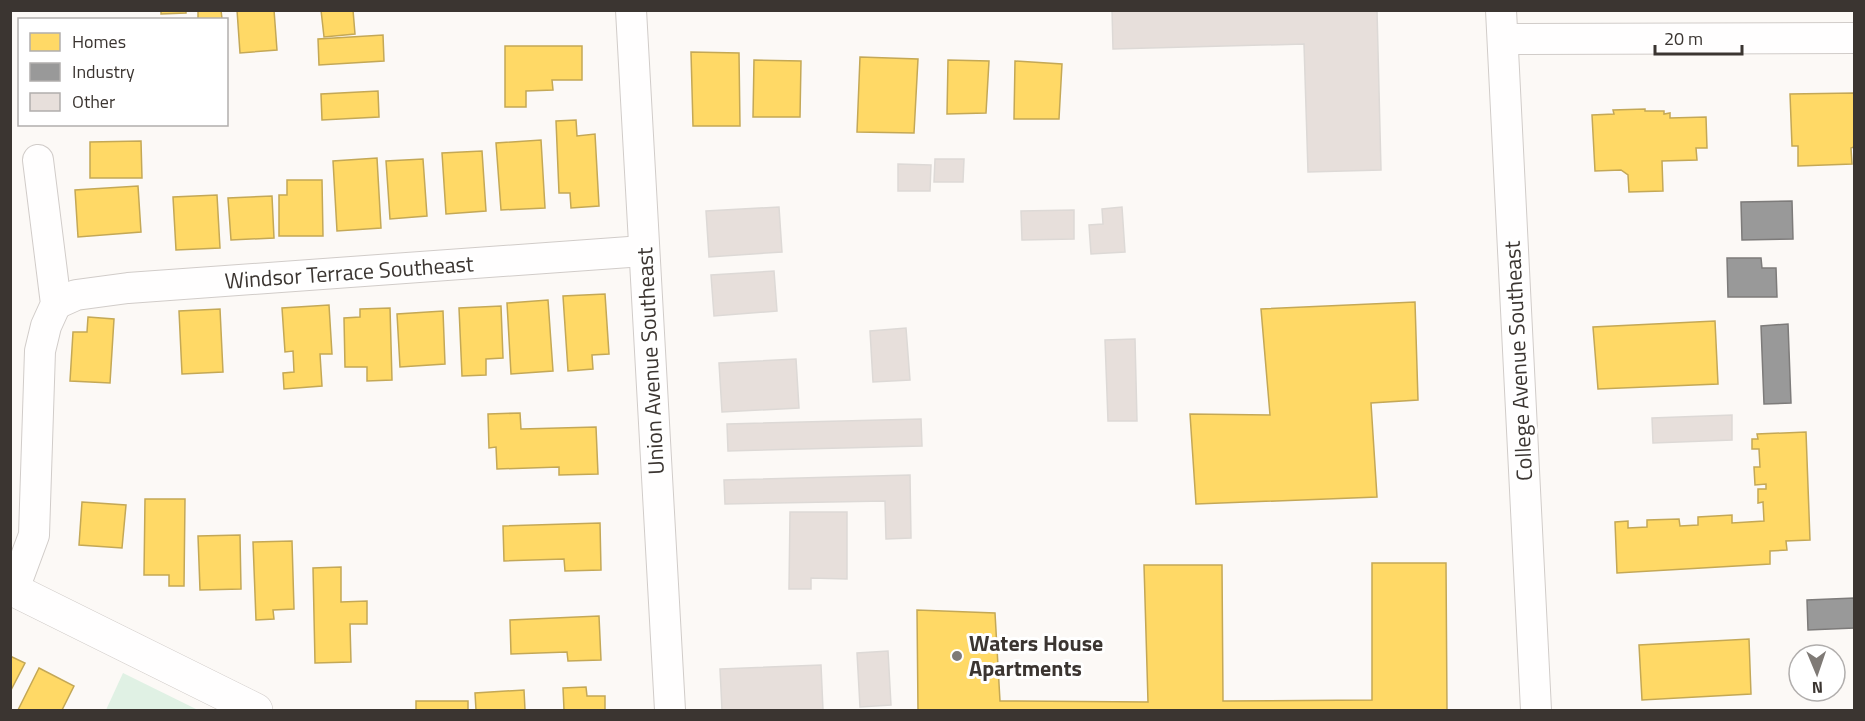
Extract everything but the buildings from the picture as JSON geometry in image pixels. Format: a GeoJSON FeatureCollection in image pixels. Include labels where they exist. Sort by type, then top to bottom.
{"type":"FeatureCollection","features":[{"type":"Feature","properties":{"kind":"main road"},"geometry":{"type":"LineString","coordinates":[[12,588],[256,711]]}},
{"type":"Feature","properties":{"kind":"street","name":"Union Avenue Southeast"},"geometry":{"type":"LineString","coordinates":[[631,10],[669,711]]}},
{"type":"Feature","properties":{"kind":"street"},"geometry":{"type":"LineString","coordinates":[[1502,25],[1854,38]]}},
{"type":"Feature","properties":{"kind":"street","name":"College Avenue Southeast"},"geometry":{"type":"LineString","coordinates":[[1502,25],[1536,711]]}},
{"type":"Feature","properties":{"kind":"street"},"geometry":{"type":"LineString","coordinates":[[12,588],[34,535],[40,351],[46,326],[56,304],[38,160]]}},
{"type":"Feature","properties":{"kind":"street","name":"Windsor Terrace Southeast"},"geometry":{"type":"LineString","coordinates":[[56,304],[76,295],[128,288],[644,251]]}},
{"type":"Feature","properties":{"kind":"green space"},"geometry":{"type":"Polygon","coordinates":[[[123,673],[198,710],[106,710],[123,673]]]}},
{"type":"Feature","properties":{"kind":"place","name":"Waters House Apartments"},"geometry":{"type":"Point","coordinates":[957,656]}}]}
